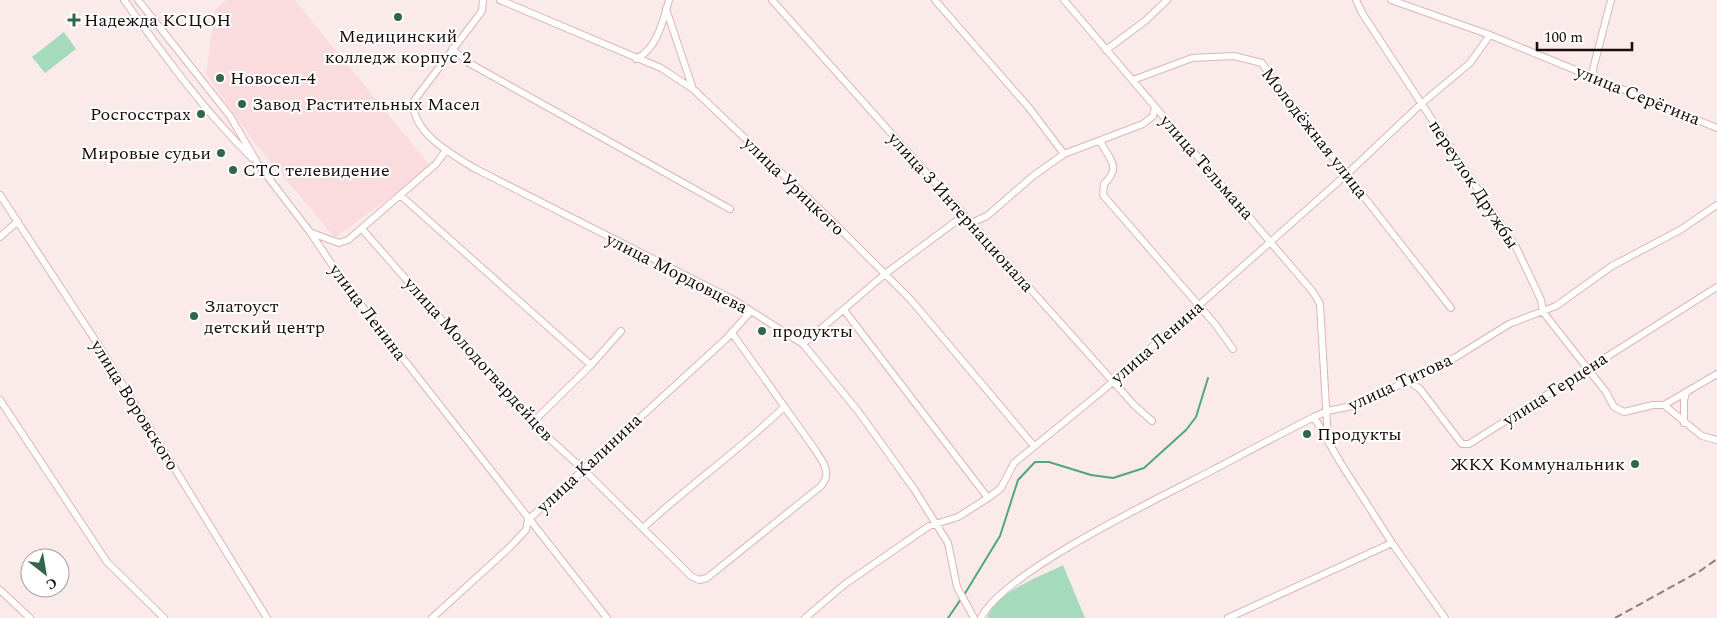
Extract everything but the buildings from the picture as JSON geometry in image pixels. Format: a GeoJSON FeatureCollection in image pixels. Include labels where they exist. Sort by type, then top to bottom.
{"type":"FeatureCollection","features":[{"type":"Feature","properties":{"kind":"street"},"geometry":{"type":"LineString","coordinates":[[124,0],[195,96],[223,130],[258,164]]}},
{"type":"Feature","properties":{"kind":"street","name":"улица Ленина"},"geometry":{"type":"LineString","coordinates":[[138,0],[230,116],[258,164],[310,232],[347,287],[528,520],[607,618]]}},
{"type":"Feature","properties":{"kind":"street"},"geometry":{"type":"LineString","coordinates":[[484,0],[482,11],[452,49],[469,63],[730,209]]}},
{"type":"Feature","properties":{"kind":"street","name":"улица Урицкого"},"geometry":{"type":"LineString","coordinates":[[500,0],[661,68],[693,89],[832,221],[911,300],[1034,446]]}},
{"type":"Feature","properties":{"kind":"street"},"geometry":{"type":"LineString","coordinates":[[636,59],[645,55],[653,47],[669,0]]}},
{"type":"Feature","properties":{"kind":"street","name":"улица 3 Интернационала"},"geometry":{"type":"LineString","coordinates":[[772,0],[963,216],[1113,381],[1152,421]]}},
{"type":"Feature","properties":{"kind":"street"},"geometry":{"type":"LineString","coordinates":[[935,0],[1030,109],[1064,154]]}},
{"type":"Feature","properties":{"kind":"street","name":"улица Тельмана"},"geometry":{"type":"LineString","coordinates":[[1064,0],[1314,292],[1320,304],[1328,441]]}},
{"type":"Feature","properties":{"kind":"street"},"geometry":{"type":"LineString","coordinates":[[1106,50],[1145,20],[1166,0]]}},
{"type":"Feature","properties":{"kind":"street","name":"переулок Дружбы"},"geometry":{"type":"LineString","coordinates":[[1356,0],[1362,13],[1517,249],[1541,300],[1543,312],[1586,370]]}},
{"type":"Feature","properties":{"kind":"street","name":"улица Серёгина"},"geometry":{"type":"LineString","coordinates":[[1390,0],[1490,35],[1717,128]]}},
{"type":"Feature","properties":{"kind":"street"},"geometry":{"type":"LineString","coordinates":[[1594,77],[1593,69],[1611,0]]}},
{"type":"Feature","properties":{"kind":"street"},"geometry":{"type":"LineString","coordinates":[[666,10],[693,89]]}},
{"type":"Feature","properties":{"kind":"street","name":"улица Ленина"},"geometry":{"type":"LineString","coordinates":[[805,618],[845,584],[934,523],[944,523],[958,517],[1000,488],[1014,463],[1113,381],[1347,174],[1421,104],[1470,63],[1490,35]]}},
{"type":"Feature","properties":{"kind":"street","name":"улица Мордовцева"},"geometry":{"type":"LineString","coordinates":[[452,49],[413,102],[413,113],[420,124],[446,150],[474,168],[751,311],[803,344],[858,411],[904,473],[948,544],[960,594],[973,615]]}},
{"type":"Feature","properties":{"kind":"street","name":"Молодёжная улица"},"geometry":{"type":"LineString","coordinates":[[1133,80],[1192,58],[1234,56],[1262,63],[1451,308]]}},
{"type":"Feature","properties":{"kind":"street"},"geometry":{"type":"LineString","coordinates":[[971,223],[987,216],[1033,176],[1064,154],[1100,141],[1112,134],[1143,124],[1153,116],[1155,108]]}},
{"type":"Feature","properties":{"kind":"street"},"geometry":{"type":"LineString","coordinates":[[1100,141],[1115,169],[1114,175],[1104,184],[1103,195],[1200,305],[1233,348]]}},
{"type":"Feature","properties":{"kind":"street"},"geometry":{"type":"LineString","coordinates":[[310,232],[323,239],[339,242],[348,240],[436,164],[446,150]]}},
{"type":"Feature","properties":{"kind":"street","name":"улица Воровского"},"geometry":{"type":"LineString","coordinates":[[0,195],[99,346],[267,618]]}},
{"type":"Feature","properties":{"kind":"street"},"geometry":{"type":"LineString","coordinates":[[400,195],[591,365]]}},
{"type":"Feature","properties":{"kind":"street","name":"улица Титова"},"geometry":{"type":"LineString","coordinates":[[982,616],[1002,593],[1023,577],[1124,516],[1314,417],[1327,411],[1357,405],[1456,356],[1509,324],[1556,306],[1612,266],[1680,230],[1717,205]]}},
{"type":"Feature","properties":{"kind":"street"},"geometry":{"type":"LineString","coordinates":[[803,344],[884,274],[963,216]]}},
{"type":"Feature","properties":{"kind":"street"},"geometry":{"type":"LineString","coordinates":[[0,237],[18,221]]}},
{"type":"Feature","properties":{"kind":"street","name":"улица Молодогвардейцев"},"geometry":{"type":"LineString","coordinates":[[362,229],[532,423],[584,470],[691,576],[699,580],[715,572],[826,481],[827,469],[732,333]]}},
{"type":"Feature","properties":{"kind":"street","name":"улица Герцена"},"geometry":{"type":"LineString","coordinates":[[1408,380],[1420,389],[1462,444],[1469,444],[1717,287]]}},
{"type":"Feature","properties":{"kind":"street"},"geometry":{"type":"LineString","coordinates":[[844,310],[988,498]]}},
{"type":"Feature","properties":{"kind":"street","name":"улица Калинина"},"geometry":{"type":"LineString","coordinates":[[432,618],[515,542],[526,530],[528,520],[732,333],[751,311]]}},
{"type":"Feature","properties":{"kind":"street"},"geometry":{"type":"LineString","coordinates":[[532,423],[591,365],[621,330]]}},
{"type":"Feature","properties":{"kind":"street"},"geometry":{"type":"LineString","coordinates":[[1586,370],[1594,378],[1614,407],[1624,412],[1653,404],[1664,405],[1717,374]]}},
{"type":"Feature","properties":{"kind":"street"},"geometry":{"type":"LineString","coordinates":[[1684,423],[1684,400],[1686,393]]}},
{"type":"Feature","properties":{"kind":"street"},"geometry":{"type":"LineString","coordinates":[[0,400],[107,562],[164,618]]}},
{"type":"Feature","properties":{"kind":"street"},"geometry":{"type":"LineString","coordinates":[[1664,405],[1702,436],[1717,440]]}},
{"type":"Feature","properties":{"kind":"street"},"geometry":{"type":"LineString","coordinates":[[643,528],[673,501],[760,431],[784,407]]}},
{"type":"Feature","properties":{"kind":"street"},"geometry":{"type":"LineString","coordinates":[[1314,417],[1392,543],[1445,617]]}},
{"type":"Feature","properties":{"kind":"street"},"geometry":{"type":"LineString","coordinates":[[1228,618],[1392,543]]}},
{"type":"Feature","properties":{"kind":"street"},"geometry":{"type":"LineString","coordinates":[[0,590],[30,618]]}},
{"type":"Feature","properties":{"kind":"street"},"geometry":{"type":"LineString","coordinates":[[973,615],[982,616]]}},
{"type":"Feature","properties":{"kind":"shaded area"},"geometry":{"type":"Polygon","coordinates":[[[227,0],[295,0],[431,167],[335,238],[254,142],[206,74],[215,10],[227,0]]]}},
{"type":"Feature","properties":{"kind":"green space"},"geometry":{"type":"Polygon","coordinates":[[[64,32],[76,49],[45,73],[32,57],[64,32]]]}},
{"type":"Feature","properties":{"kind":"green space"},"geometry":{"type":"Polygon","coordinates":[[[1063,565],[1085,618],[987,618],[1000,600],[1010,592],[1063,565]]]}},
{"type":"Feature","properties":{"kind":"waterway"},"geometry":{"type":"LineString","coordinates":[[964,595],[1000,536],[1018,480],[1035,462],[1049,462],[1091,475],[1113,478],[1144,468],[1186,430],[1196,417],[1208,378]]}},
{"type":"Feature","properties":{"kind":"waterway"},"geometry":{"type":"LineString","coordinates":[[948,618],[961,599]]}},
{"type":"Feature","properties":{"kind":"railway"},"geometry":{"type":"LineString","coordinates":[[1615,618],[1700,571],[1717,559]]}},
{"type":"Feature","properties":{"kind":"place","name":"Медицинский колледж корпус 2"},"geometry":{"type":"Point","coordinates":[398,17]}},
{"type":"Feature","properties":{"kind":"place","name":"Надежда КСЦОН"},"geometry":{"type":"Point","coordinates":[74,20]}},
{"type":"Feature","properties":{"kind":"place","name":"Новосел-4"},"geometry":{"type":"Point","coordinates":[220,78]}},
{"type":"Feature","properties":{"kind":"place","name":"Завод Растительных Масел"},"geometry":{"type":"Point","coordinates":[242,104]}},
{"type":"Feature","properties":{"kind":"place","name":"Росгосстрах"},"geometry":{"type":"Point","coordinates":[201,114]}},
{"type":"Feature","properties":{"kind":"place","name":"Мировые судьи"},"geometry":{"type":"Point","coordinates":[221,153]}},
{"type":"Feature","properties":{"kind":"place","name":"СТС телевидение"},"geometry":{"type":"Point","coordinates":[233,170]}},
{"type":"Feature","properties":{"kind":"place","name":"Златоуст детский центр"},"geometry":{"type":"Point","coordinates":[194,316]}},
{"type":"Feature","properties":{"kind":"place","name":"продукты"},"geometry":{"type":"Point","coordinates":[762,331]}},
{"type":"Feature","properties":{"kind":"place","name":"Продукты"},"geometry":{"type":"Point","coordinates":[1307,434]}},
{"type":"Feature","properties":{"kind":"place","name":"ЖКХ Коммунальник"},"geometry":{"type":"Point","coordinates":[1635,464]}}]}
